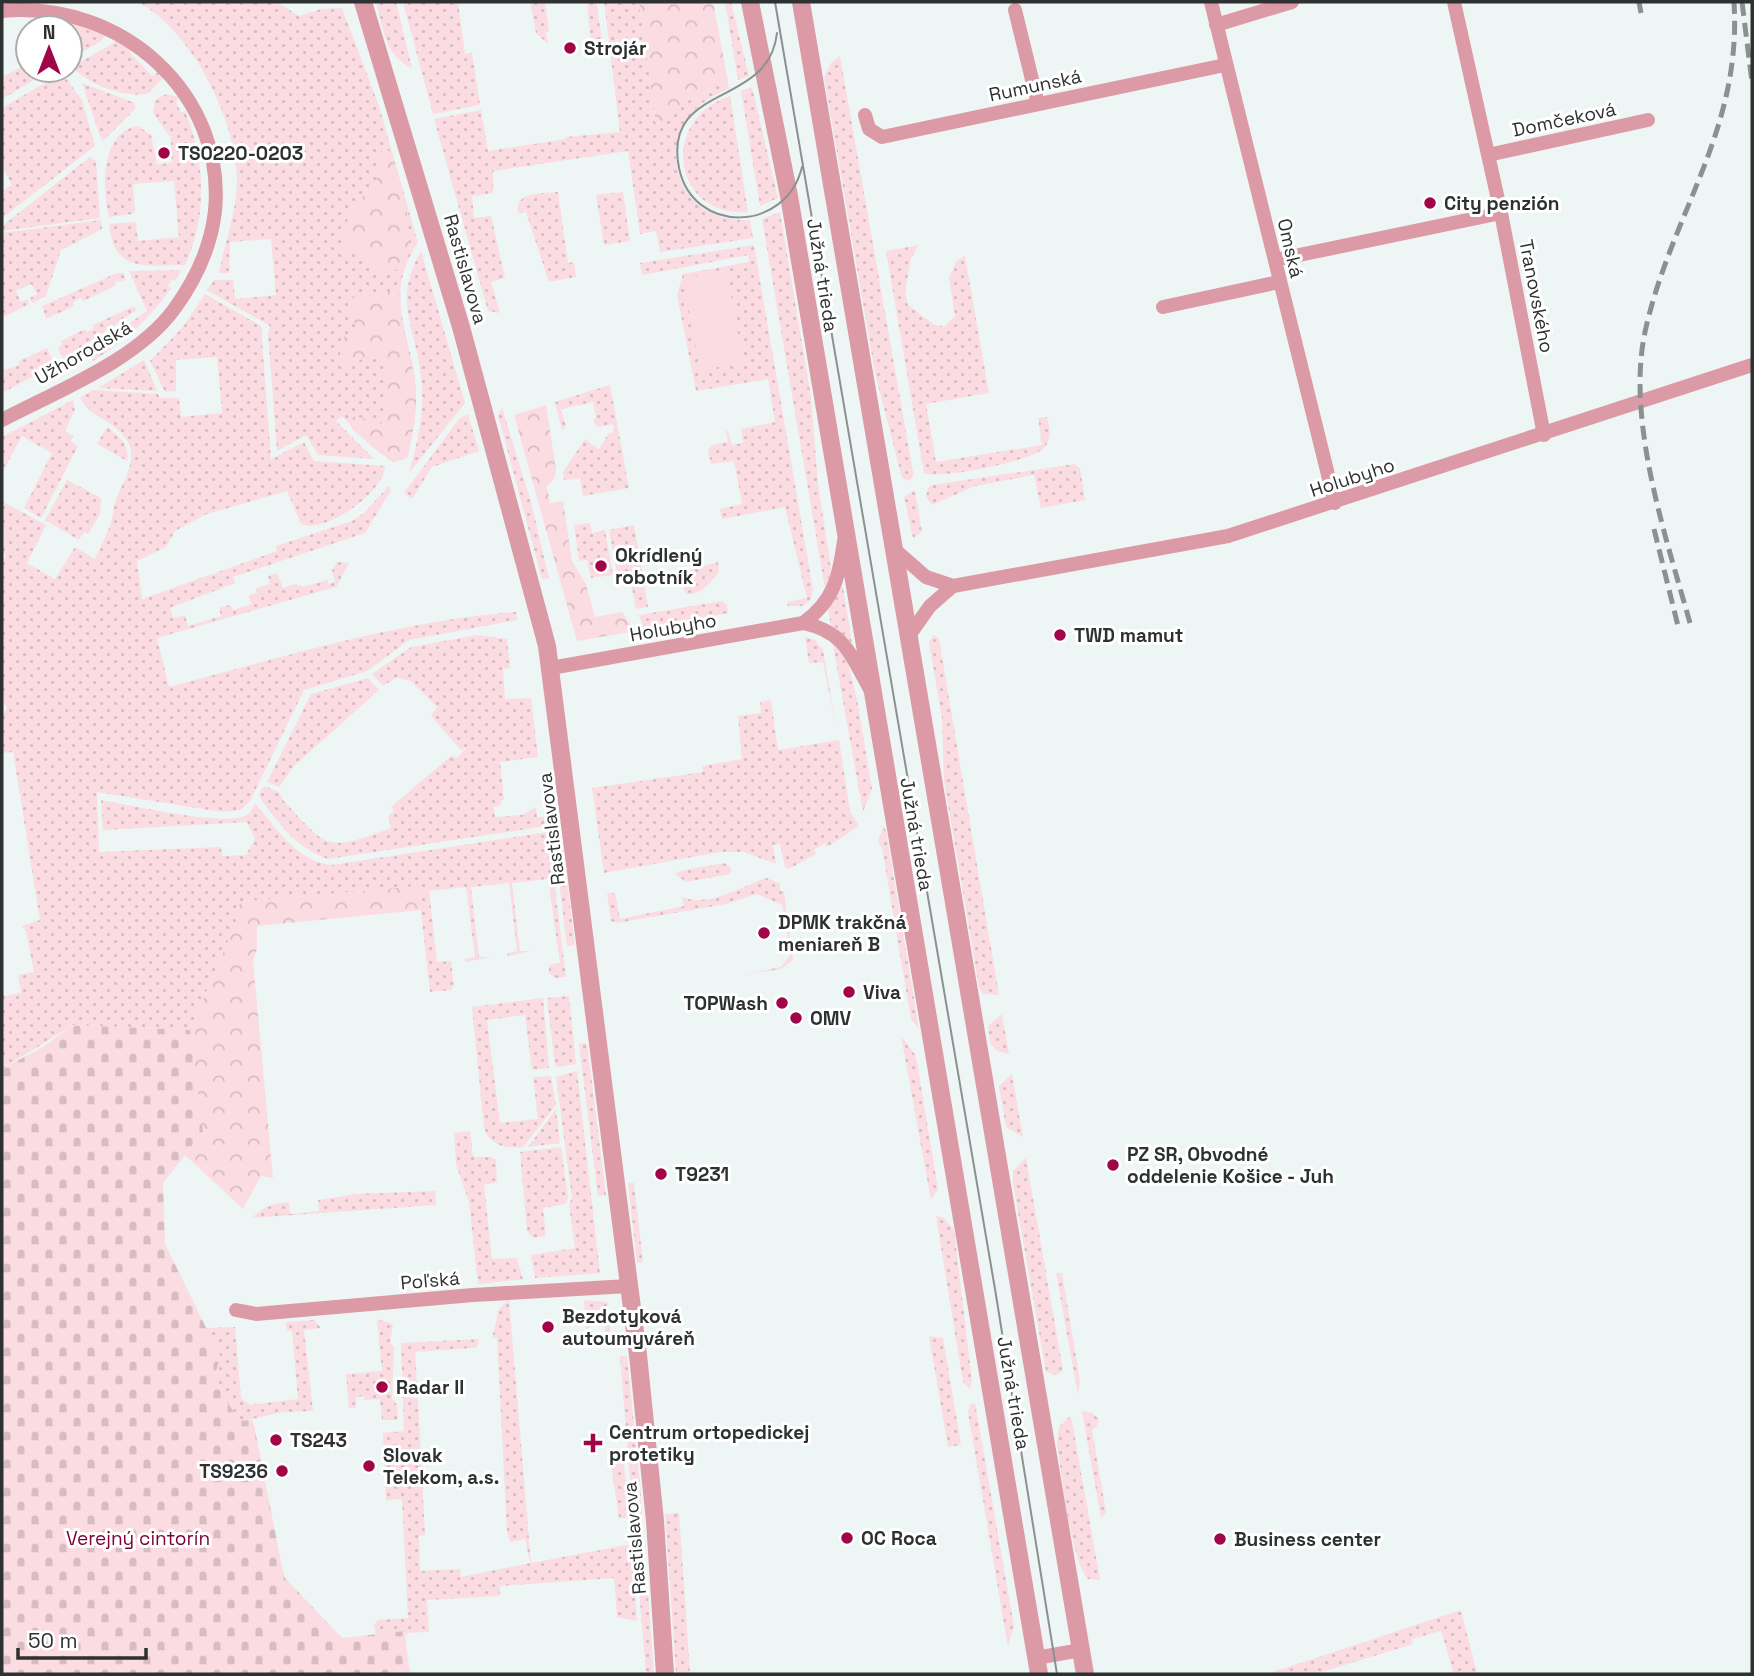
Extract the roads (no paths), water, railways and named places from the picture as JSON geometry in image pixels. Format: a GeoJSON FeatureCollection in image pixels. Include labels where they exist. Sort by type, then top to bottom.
{"type":"FeatureCollection","features":[{"type":"Feature","properties":{"kind":"street","name":"Užhorodská"},"geometry":{"type":"LineString","coordinates":[[2,11],[38,2],[84,6],[128,25],[151,42],[192,100],[208,136],[216,184],[212,232],[204,258],[187,290],[158,328],[107,364],[2,420]]}},
{"type":"Feature","properties":{"kind":"street","name":"Rastislavova"},"geometry":{"type":"LineString","coordinates":[[363,2],[471,363],[537,605],[551,668],[655,1521],[665,1674]]}},
{"type":"Feature","properties":{"kind":"street","name":"Južná trieda"},"geometry":{"type":"LineString","coordinates":[[750,2],[789,196],[1038,1666]]}},
{"type":"Feature","properties":{"kind":"street","name":"Južná trieda"},"geometry":{"type":"LineString","coordinates":[[801,2],[1085,1674]]}},
{"type":"Feature","properties":{"kind":"street","name":"Omská"},"geometry":{"type":"LineString","coordinates":[[1211,2],[1335,503]]}},
{"type":"Feature","properties":{"kind":"street"},"geometry":{"type":"LineString","coordinates":[[1216,25],[1293,2]]}},
{"type":"Feature","properties":{"kind":"street","name":"Tranovského"},"geometry":{"type":"LineString","coordinates":[[1454,2],[1489,155],[1544,435]]}},
{"type":"Feature","properties":{"kind":"street"},"geometry":{"type":"LineString","coordinates":[[1015,10],[1038,104]]}},
{"type":"Feature","properties":{"kind":"street","name":"Rumunská"},"geometry":{"type":"LineString","coordinates":[[865,115],[869,129],[882,137],[1225,65]]}},
{"type":"Feature","properties":{"kind":"street","name":"Domčeková"},"geometry":{"type":"LineString","coordinates":[[1489,155],[1648,120]]}},
{"type":"Feature","properties":{"kind":"street"},"geometry":{"type":"LineString","coordinates":[[1275,260],[1501,213]]}},
{"type":"Feature","properties":{"kind":"street"},"geometry":{"type":"LineString","coordinates":[[1163,307],[1279,282]]}},
{"type":"Feature","properties":{"kind":"street","name":"Holubyho"},"geometry":{"type":"LineString","coordinates":[[953,586],[1219,538],[1335,503],[1752,365]]}},
{"type":"Feature","properties":{"kind":"street"},"geometry":{"type":"LineString","coordinates":[[803,623],[817,613],[835,588],[845,534]]}},
{"type":"Feature","properties":{"kind":"street"},"geometry":{"type":"LineString","coordinates":[[894,549],[926,577],[953,586]]}},
{"type":"Feature","properties":{"kind":"street"},"geometry":{"type":"LineString","coordinates":[[908,637],[930,606],[953,586]]}},
{"type":"Feature","properties":{"kind":"street","name":"Holubyho"},"geometry":{"type":"LineString","coordinates":[[551,668],[803,623]]}},
{"type":"Feature","properties":{"kind":"street"},"geometry":{"type":"LineString","coordinates":[[803,623],[825,628],[838,636],[872,692]]}},
{"type":"Feature","properties":{"kind":"street","name":"Poľská"},"geometry":{"type":"LineString","coordinates":[[236,1310],[256,1314],[485,1294],[628,1286]]}},
{"type":"Feature","properties":{"kind":"street"},"geometry":{"type":"LineString","coordinates":[[1038,1666],[1081,1650]]}},
{"type":"Feature","properties":{"kind":"tram line"},"geometry":{"type":"LineString","coordinates":[[775,2],[995,1289],[1057,1674]]}},
{"type":"Feature","properties":{"kind":"tram line"},"geometry":{"type":"LineString","coordinates":[[777,33],[770,57],[756,74],[700,108],[686,121],[678,141],[679,168],[688,190],[702,205],[720,215],[740,217],[760,214],[778,204],[793,189],[802,167]]}},
{"type":"Feature","properties":{"kind":"railway"},"geometry":{"type":"LineString","coordinates":[[1639,2],[1641,13]]}},
{"type":"Feature","properties":{"kind":"railway"},"geometry":{"type":"LineString","coordinates":[[1690,623],[1651,479],[1641,403],[1640,367],[1645,332],[1657,289],[1716,132],[1727,92],[1734,49],[1734,2]]}},
{"type":"Feature","properties":{"kind":"railway"},"geometry":{"type":"LineString","coordinates":[[1742,2],[1752,82]]}},
{"type":"Feature","properties":{"kind":"railway"},"geometry":{"type":"LineString","coordinates":[[1654,529],[1678,626]]}},
{"type":"Feature","properties":{"kind":"place","name":"Strojár"},"geometry":{"type":"Point","coordinates":[570,48]}},
{"type":"Feature","properties":{"kind":"place","name":"TS0220-0203"},"geometry":{"type":"Point","coordinates":[164,153]}},
{"type":"Feature","properties":{"kind":"place","name":"City penzión"},"geometry":{"type":"Point","coordinates":[1430,203]}},
{"type":"Feature","properties":{"kind":"place","name":"Okrídlený robotník"},"geometry":{"type":"Point","coordinates":[601,566]}},
{"type":"Feature","properties":{"kind":"place","name":"TWD mamut"},"geometry":{"type":"Point","coordinates":[1060,635]}},
{"type":"Feature","properties":{"kind":"place","name":"DPMK trakčná meniareň B"},"geometry":{"type":"Point","coordinates":[764,933]}},
{"type":"Feature","properties":{"kind":"place","name":"Viva"},"geometry":{"type":"Point","coordinates":[849,992]}},
{"type":"Feature","properties":{"kind":"place","name":"TOPWash"},"geometry":{"type":"Point","coordinates":[782,1003]}},
{"type":"Feature","properties":{"kind":"place","name":"OMV"},"geometry":{"type":"Point","coordinates":[796,1018]}},
{"type":"Feature","properties":{"kind":"place","name":"PZ SR, Obvodné oddelenie Košice - Juh"},"geometry":{"type":"Point","coordinates":[1113,1165]}},
{"type":"Feature","properties":{"kind":"place","name":"T9231"},"geometry":{"type":"Point","coordinates":[661,1174]}},
{"type":"Feature","properties":{"kind":"place","name":"Bezdotyková autoumyváreň"},"geometry":{"type":"Point","coordinates":[548,1327]}},
{"type":"Feature","properties":{"kind":"place","name":"Radar II"},"geometry":{"type":"Point","coordinates":[382,1387]}},
{"type":"Feature","properties":{"kind":"place","name":"TS243"},"geometry":{"type":"Point","coordinates":[276,1440]}},
{"type":"Feature","properties":{"kind":"place","name":"Centrum ortopedickej protetiky"},"geometry":{"type":"Point","coordinates":[593,1443]}},
{"type":"Feature","properties":{"kind":"place","name":"Slovak Telekom, a.s."},"geometry":{"type":"Point","coordinates":[369,1466]}},
{"type":"Feature","properties":{"kind":"place","name":"TS9236"},"geometry":{"type":"Point","coordinates":[282,1471]}},
{"type":"Feature","properties":{"kind":"place","name":"OC Roca"},"geometry":{"type":"Point","coordinates":[847,1538]}},
{"type":"Feature","properties":{"kind":"place","name":"Business center"},"geometry":{"type":"Point","coordinates":[1220,1539]}},
{"type":"Feature","properties":{"kind":"park label","name":"Verejný cintorín"},"geometry":{"type":"Point","coordinates":[138,1538]}}]}
